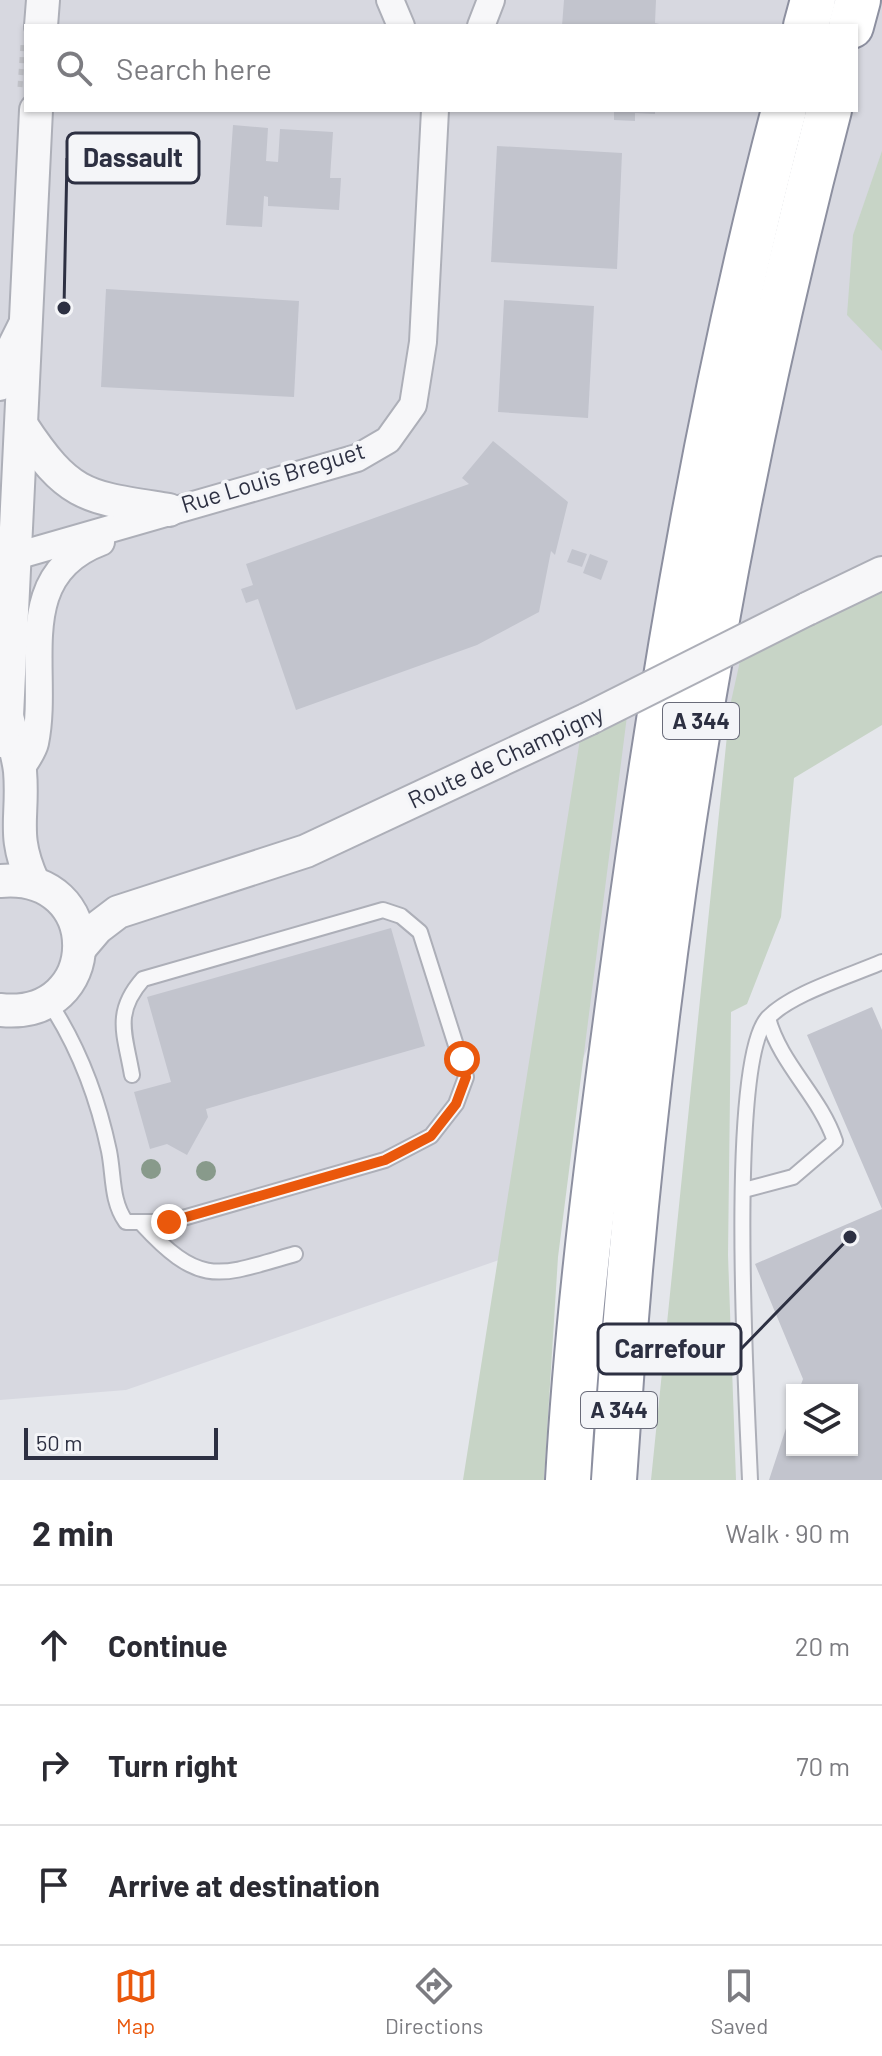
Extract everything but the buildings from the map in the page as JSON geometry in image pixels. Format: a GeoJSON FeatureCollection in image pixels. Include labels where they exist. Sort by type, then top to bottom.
{"type":"FeatureCollection","features":[{"type":"Feature","properties":{"kind":"highway"},"geometry":{"type":"LineString","coordinates":[[807,24],[813,0]]}},
{"type":"Feature","properties":{"kind":"highway"},"geometry":{"type":"LineString","coordinates":[[852,24],[858,0]]}},
{"type":"Feature","properties":{"kind":"highway","name":"A 344"},"geometry":{"type":"LineString","coordinates":[[568,1480],[602,1117],[648,784],[710,431],[784,112]]}},
{"type":"Feature","properties":{"kind":"highway","name":"A 344"},"geometry":{"type":"LineString","coordinates":[[614,1480],[623,1340],[647,1109],[691,781],[752,438],[829,112]]}},
{"type":"Feature","properties":{"kind":"highway"},"geometry":{"type":"LineString","coordinates":[[623,1340],[633,1480]]}},
{"type":"Feature","properties":{"kind":"street"},"geometry":{"type":"LineString","coordinates":[[41,24],[43,0]]}},
{"type":"Feature","properties":{"kind":"street"},"geometry":{"type":"LineString","coordinates":[[390,0],[400,24]]}},
{"type":"Feature","properties":{"kind":"street"},"geometry":{"type":"LineString","coordinates":[[482,24],[491,0]]}},
{"type":"Feature","properties":{"kind":"street"},"geometry":{"type":"LineString","coordinates":[[33,882],[23,860],[17,825],[20,770],[3,729],[5,562],[22,426],[36,112]]}},
{"type":"Feature","properties":{"kind":"street","name":"Rue Louis Breguet"},"geometry":{"type":"LineString","coordinates":[[5,562],[169,510],[357,458],[388,440],[413,405],[423,342],[435,112]]}},
{"type":"Feature","properties":{"kind":"street"},"geometry":{"type":"LineString","coordinates":[[0,387],[2,364],[26,317]]}},
{"type":"Feature","properties":{"kind":"street"},"geometry":{"type":"LineString","coordinates":[[22,426],[46,462],[78,490],[95,499],[169,510]]}},
{"type":"Feature","properties":{"kind":"street"},"geometry":{"type":"LineString","coordinates":[[20,770],[35,746],[40,614],[45,591],[75,555],[137,529],[169,510]]}},
{"type":"Feature","properties":{"kind":"street","name":"Route de Champigny"},"geometry":{"type":"LineString","coordinates":[[70,911],[118,912],[306,851],[588,719],[882,573]]}},
{"type":"Feature","properties":{"kind":"street"},"geometry":{"type":"LineString","coordinates":[[0,881],[33,882],[48,889],[70,911],[80,948],[71,979],[49,1002],[25,1010],[0,1010]]}},
{"type":"Feature","properties":{"kind":"street","name":"Route de Champigny"},"geometry":{"type":"LineString","coordinates":[[80,948],[97,928],[118,912]]}},
{"type":"Feature","properties":{"kind":"lane"},"geometry":{"type":"LineString","coordinates":[[49,1002],[74,1041],[109,1150],[117,1209],[126,1222],[169,1222],[385,1160],[431,1136],[456,1104],[466,1077],[420,932],[401,916],[383,910],[143,979],[129,995],[121,1015],[132,1075]]}},
{"type":"Feature","properties":{"kind":"lane"},"geometry":{"type":"LineString","coordinates":[[750,1480],[742,1263],[752,1056],[757,1033],[768,1018],[782,1007],[882,962]]}},
{"type":"Feature","properties":{"kind":"lane"},"geometry":{"type":"LineString","coordinates":[[744,1190],[793,1177],[835,1141],[829,1124],[775,1042],[768,1018]]}},
{"type":"Feature","properties":{"kind":"lane"},"geometry":{"type":"LineString","coordinates":[[142,1224],[170,1254],[212,1273],[227,1274],[295,1254]]}},
{"type":"Feature","properties":{"kind":"shaded area"},"geometry":{"type":"Polygon","coordinates":[[[0,0],[882,0],[882,611],[730,706],[499,1260],[126,1390],[0,1400],[0,0]]]}},
{"type":"Feature","properties":{"kind":"green space"},"geometry":{"type":"Polygon","coordinates":[[[882,151],[882,351],[847,315],[853,235],[882,151]]]}},
{"type":"Feature","properties":{"kind":"green space"},"geometry":{"type":"Polygon","coordinates":[[[882,589],[882,725],[794,778],[781,917],[747,1004],[731,1012],[728,1255],[736,1480],[651,1480],[730,706],[740,661],[882,589]]]}},
{"type":"Feature","properties":{"kind":"green space"},"geometry":{"type":"Polygon","coordinates":[[[627,716],[558,1257],[544,1480],[463,1480],[580,739],[627,716]]]}},
{"type":"Feature","properties":{"kind":"place","name":"Dassault"},"geometry":{"type":"Point","coordinates":[64,308]}},
{"type":"Feature","properties":{"kind":"place","name":"Carrefour"},"geometry":{"type":"Point","coordinates":[850,1237]}},
{"type":"Feature","properties":{"kind":"route"},"geometry":{"type":"LineString","coordinates":[[169,1222],[385,1160],[431,1136],[456,1104],[466,1077],[462,1059]]}}]}
